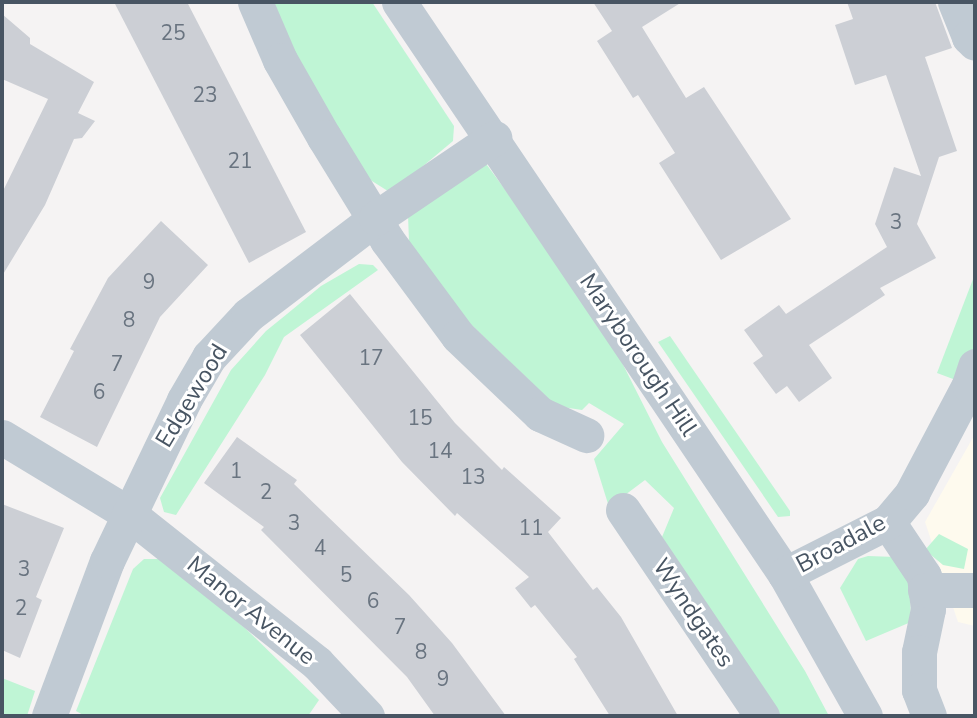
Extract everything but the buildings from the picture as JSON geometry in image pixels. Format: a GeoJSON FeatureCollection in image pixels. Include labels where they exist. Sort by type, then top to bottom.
{"type":"FeatureCollection","features":[{"type":"Feature","properties":{"kind":"street"},"geometry":{"type":"LineString","coordinates":[[255,2],[280,60],[387,240],[458,336],[540,414],[586,435]]}},
{"type":"Feature","properties":{"kind":"street","name":"Maryborough Hill"},"geometry":{"type":"LineString","coordinates":[[398,2],[494,138],[785,574],[865,716]]}},
{"type":"Feature","properties":{"kind":"street"},"geometry":{"type":"LineString","coordinates":[[954,2],[969,37],[975,43]]}},
{"type":"Feature","properties":{"kind":"street","name":"Edgewood"},"geometry":{"type":"LineString","coordinates":[[49,716],[102,574],[129,513],[184,400],[209,357],[248,315],[376,218],[494,138]]}},
{"type":"Feature","properties":{"kind":"street","name":"Broadale"},"geometry":{"type":"LineString","coordinates":[[785,574],[888,522],[912,494],[973,379]]}},
{"type":"Feature","properties":{"kind":"street","name":"Manor Avenue"},"geometry":{"type":"LineString","coordinates":[[2,437],[129,513],[317,663],[367,716]]}},
{"type":"Feature","properties":{"kind":"street","name":"Wyndgates"},"geometry":{"type":"LineString","coordinates":[[623,510],[762,716]]}},
{"type":"Feature","properties":{"kind":"street"},"geometry":{"type":"LineString","coordinates":[[888,522],[924,576],[928,609],[919,652],[919,690],[929,716]]}},
{"type":"Feature","properties":{"kind":"street"},"geometry":{"type":"LineString","coordinates":[[925,590],[975,590]]}},
{"type":"Feature","properties":{"kind":"shaded area"},"geometry":{"type":"Polygon","coordinates":[[[975,434],[975,626],[958,622],[925,522],[975,434]]]}},
{"type":"Feature","properties":{"kind":"green space"},"geometry":{"type":"Polygon","coordinates":[[[265,2],[372,2],[454,126],[453,141],[391,193],[364,176],[265,2]]]}},
{"type":"Feature","properties":{"kind":"green space"},"geometry":{"type":"Polygon","coordinates":[[[484,161],[599,317],[662,442],[805,671],[829,716],[777,716],[662,537],[674,508],[645,480],[609,507],[594,459],[624,424],[589,403],[582,410],[556,406],[435,290],[409,242],[408,215],[484,161]]]}},
{"type":"Feature","properties":{"kind":"green space"},"geometry":{"type":"Polygon","coordinates":[[[359,264],[373,265],[378,270],[284,337],[265,375],[176,515],[164,512],[160,498],[231,370],[266,331],[321,286],[359,264]]]}},
{"type":"Feature","properties":{"kind":"green space"},"geometry":{"type":"Polygon","coordinates":[[[975,274],[975,368],[969,385],[937,373],[975,274]]]}},
{"type":"Feature","properties":{"kind":"green space"},"geometry":{"type":"Polygon","coordinates":[[[670,336],[790,511],[790,516],[778,517],[658,342],[670,336]]]}},
{"type":"Feature","properties":{"kind":"green space"},"geometry":{"type":"Polygon","coordinates":[[[939,534],[968,549],[964,569],[943,565],[925,550],[939,534]]]}},
{"type":"Feature","properties":{"kind":"green space"},"geometry":{"type":"Polygon","coordinates":[[[868,556],[896,557],[909,567],[911,622],[866,641],[840,588],[858,559],[868,556]]]}},
{"type":"Feature","properties":{"kind":"green space"},"geometry":{"type":"Polygon","coordinates":[[[144,559],[162,559],[246,629],[319,700],[308,716],[85,716],[76,711],[133,569],[144,559]]]}},
{"type":"Feature","properties":{"kind":"green space"},"geometry":{"type":"Polygon","coordinates":[[[2,678],[35,691],[27,716],[2,716],[2,678]]]}}]}
